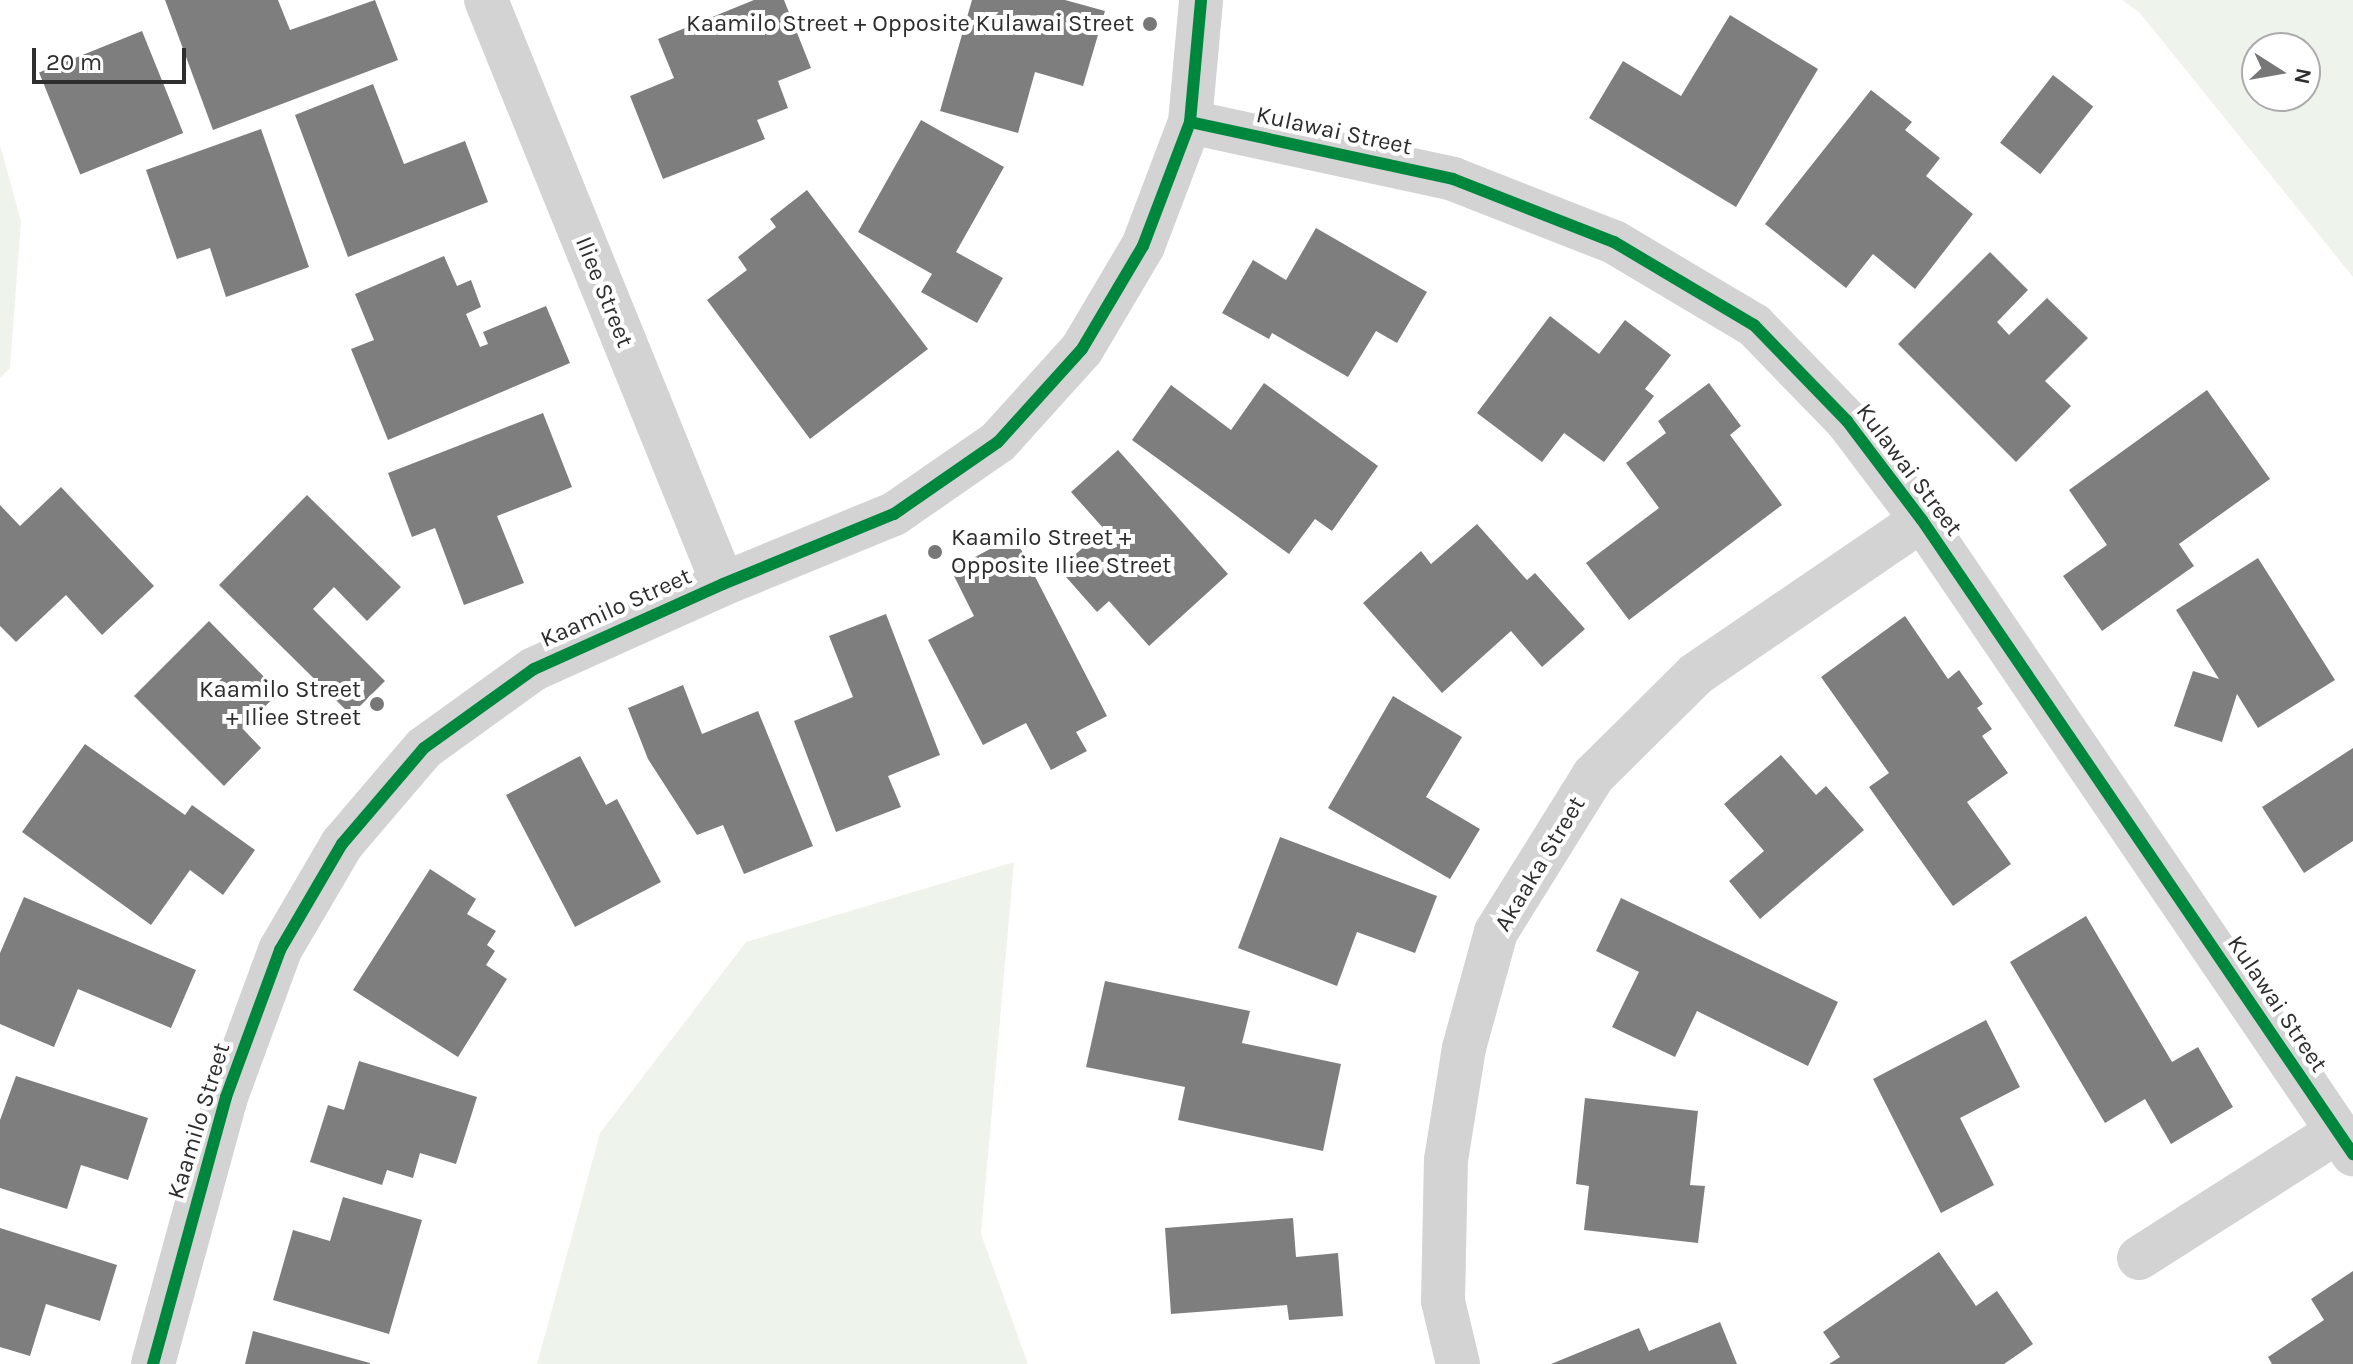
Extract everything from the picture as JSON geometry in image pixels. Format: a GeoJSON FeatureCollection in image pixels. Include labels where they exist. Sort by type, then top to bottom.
{"type":"FeatureCollection","features":[{"type":"Feature","properties":{"kind":"street","name":"Iliee Street"},"geometry":{"type":"LineString","coordinates":[[486,0],[723,584]]}},
{"type":"Feature","properties":{"kind":"street","name":"Kaamilo Street"},"geometry":{"type":"LineString","coordinates":[[153,1364],[237,1067],[280,950],[342,844],[424,748],[534,669],[723,584],[894,514],[998,442],[1082,349],[1143,246],[1190,122],[1201,0]]}},
{"type":"Feature","properties":{"kind":"street","name":"Kulawai Street"},"geometry":{"type":"LineString","coordinates":[[1190,122],[1453,179],[1614,242],[1754,325],[1847,421],[1922,520],[2345,1143]]}},
{"type":"Feature","properties":{"kind":"street","name":"Akaaka Street"},"geometry":{"type":"LineString","coordinates":[[1458,1364],[1443,1301],[1446,1160],[1464,1048],[1496,932],[1593,776],[1696,674],[1922,520]]}},
{"type":"Feature","properties":{"kind":"street"},"geometry":{"type":"LineString","coordinates":[[2139,1258],[2345,1143]]}},
{"type":"Feature","properties":{"kind":"shaded area"},"geometry":{"type":"Polygon","coordinates":[[[2122,0],[2353,0],[2353,277],[2139,12],[2122,0]]]}},
{"type":"Feature","properties":{"kind":"shaded area"},"geometry":{"type":"Polygon","coordinates":[[[0,145],[21,221],[10,368],[0,378],[0,145]]]}},
{"type":"Feature","properties":{"kind":"shaded area"},"geometry":{"type":"Polygon","coordinates":[[[1014,862],[981,1234],[1028,1364],[537,1364],[600,1133],[746,942],[1014,862]]]}},
{"type":"Feature","properties":{"kind":"building"},"geometry":{"type":"Polygon","coordinates":[[[165,0],[278,0],[290,30],[375,0],[398,60],[213,130],[165,0]]]}},
{"type":"Feature","properties":{"kind":"building"},"geometry":{"type":"Polygon","coordinates":[[[754,0],[784,0],[811,68],[778,81],[788,108],[757,120],[765,139],[663,179],[630,96],[674,78],[658,39],[754,0]]]}},
{"type":"Feature","properties":{"kind":"building"},"geometry":{"type":"Polygon","coordinates":[[[972,0],[1065,0],[1105,11],[1083,86],[1035,72],[1018,133],[940,111],[972,0]]]}},
{"type":"Feature","properties":{"kind":"building"},"geometry":{"type":"Polygon","coordinates":[[[1730,15],[1818,69],[1736,207],[1589,118],[1623,61],[1681,96],[1730,15]]]}},
{"type":"Feature","properties":{"kind":"building"},"geometry":{"type":"Polygon","coordinates":[[[142,31],[183,133],[80,175],[39,73],[142,31]]]}},
{"type":"Feature","properties":{"kind":"building"},"geometry":{"type":"Polygon","coordinates":[[[2053,75],[2093,106],[2040,174],[2000,143],[2053,75]]]}},
{"type":"Feature","properties":{"kind":"building"},"geometry":{"type":"Polygon","coordinates":[[[373,84],[404,164],[465,141],[488,202],[348,257],[295,115],[373,84]]]}},
{"type":"Feature","properties":{"kind":"building"},"geometry":{"type":"Polygon","coordinates":[[[1871,90],[1912,122],[1905,130],[1940,158],[1926,176],[1973,214],[1915,289],[1873,254],[1846,288],[1765,224],[1871,90]]]}},
{"type":"Feature","properties":{"kind":"building"},"geometry":{"type":"Polygon","coordinates":[[[921,120],[1004,167],[956,252],[1003,278],[977,323],[921,292],[932,274],[858,232],[921,120]]]}},
{"type":"Feature","properties":{"kind":"building"},"geometry":{"type":"Polygon","coordinates":[[[261,129],[309,267],[226,297],[210,248],[177,259],[146,170],[261,129]]]}},
{"type":"Feature","properties":{"kind":"building"},"geometry":{"type":"Polygon","coordinates":[[[807,190],[928,349],[810,439],[707,300],[747,270],[738,257],[776,227],[770,219],[807,190]]]}},
{"type":"Feature","properties":{"kind":"building"},"geometry":{"type":"Polygon","coordinates":[[[1316,228],[1427,292],[1397,343],[1376,331],[1348,377],[1272,333],[1269,339],[1222,313],[1253,260],[1286,280],[1316,228]]]}},
{"type":"Feature","properties":{"kind":"building"},"geometry":{"type":"Polygon","coordinates":[[[1990,252],[2028,290],[1997,322],[2009,335],[2047,298],[2088,338],[2045,381],[2071,406],[2016,462],[1898,344],[1990,252]]]}},
{"type":"Feature","properties":{"kind":"building"},"geometry":{"type":"Polygon","coordinates":[[[444,256],[457,286],[471,280],[481,307],[466,314],[480,347],[488,344],[483,332],[546,306],[570,363],[388,440],[351,349],[374,340],[355,294],[444,256]]]}},
{"type":"Feature","properties":{"kind":"building"},"geometry":{"type":"Polygon","coordinates":[[[1550,316],[1599,354],[1625,320],[1671,355],[1645,389],[1654,396],[1604,462],[1564,433],[1542,462],[1477,413],[1550,316]]]}},
{"type":"Feature","properties":{"kind":"building"},"geometry":{"type":"Polygon","coordinates":[[[1264,383],[1378,466],[1332,531],[1315,519],[1289,554],[1132,440],[1171,385],[1231,430],[1264,383]]]}},
{"type":"Feature","properties":{"kind":"building"},"geometry":{"type":"Polygon","coordinates":[[[1709,383],[1741,426],[1730,435],[1782,505],[1629,620],[1586,563],[1659,508],[1626,463],[1666,433],[1658,421],[1709,383]]]}},
{"type":"Feature","properties":{"kind":"building"},"geometry":{"type":"Polygon","coordinates":[[[2207,390],[2270,479],[2179,544],[2194,566],[2102,631],[2063,576],[2107,545],[2069,490],[2207,390]]]}},
{"type":"Feature","properties":{"kind":"building"},"geometry":{"type":"Polygon","coordinates":[[[543,413],[572,487],[497,516],[524,583],[464,605],[435,528],[412,537],[388,473],[543,413]]]}},
{"type":"Feature","properties":{"kind":"building"},"geometry":{"type":"Polygon","coordinates":[[[1118,450],[1228,574],[1149,646],[1109,601],[1097,612],[1059,569],[1104,529],[1071,492],[1118,450]]]}},
{"type":"Feature","properties":{"kind":"building"},"geometry":{"type":"Polygon","coordinates":[[[61,487],[154,586],[102,635],[66,595],[16,642],[0,626],[0,505],[20,526],[61,487]]]}},
{"type":"Feature","properties":{"kind":"building"},"geometry":{"type":"Polygon","coordinates":[[[307,495],[401,587],[367,621],[334,587],[313,609],[385,681],[351,715],[219,585],[307,495]]]}},
{"type":"Feature","properties":{"kind":"building"},"geometry":{"type":"Polygon","coordinates":[[[1477,524],[1527,580],[1535,573],[1585,629],[1542,667],[1511,631],[1442,693],[1363,603],[1421,551],[1431,564],[1477,524]]]}},
{"type":"Feature","properties":{"kind":"building"},"geometry":{"type":"Polygon","coordinates":[[[1014,536],[1107,716],[1076,732],[1087,751],[1051,770],[1026,723],[983,745],[928,640],[974,616],[951,570],[1014,536]]]}},
{"type":"Feature","properties":{"kind":"building"},"geometry":{"type":"Polygon","coordinates":[[[2258,558],[2335,680],[2258,728],[2237,694],[2222,742],[2174,726],[2193,671],[2219,679],[2176,610],[2258,558]]]}},
{"type":"Feature","properties":{"kind":"building"},"geometry":{"type":"Polygon","coordinates":[[[886,614],[940,755],[888,776],[901,807],[836,832],[794,721],[853,697],[829,636],[886,614]]]}},
{"type":"Feature","properties":{"kind":"building"},"geometry":{"type":"Polygon","coordinates":[[[1905,616],[1948,679],[1959,670],[1983,704],[1977,708],[1992,729],[1982,736],[2008,773],[1967,802],[2011,864],[1953,906],[1869,787],[1889,773],[1821,677],[1905,616]]]}},
{"type":"Feature","properties":{"kind":"building"},"geometry":{"type":"Polygon","coordinates":[[[209,621],[279,692],[243,729],[261,748],[224,786],[134,696],[209,621]]]}},
{"type":"Feature","properties":{"kind":"building"},"geometry":{"type":"Polygon","coordinates":[[[683,685],[702,734],[758,711],[813,846],[744,874],[723,825],[697,835],[648,759],[628,708],[683,685]]]}},
{"type":"Feature","properties":{"kind":"building"},"geometry":{"type":"Polygon","coordinates":[[[1393,696],[1462,737],[1426,797],[1480,829],[1450,879],[1328,808],[1393,696]]]}},
{"type":"Feature","properties":{"kind":"building"},"geometry":{"type":"Polygon","coordinates":[[[85,744],[185,815],[192,805],[255,850],[223,895],[190,870],[151,925],[22,832],[85,744]]]}},
{"type":"Feature","properties":{"kind":"building"},"geometry":{"type":"Polygon","coordinates":[[[2353,748],[2353,841],[2304,873],[2262,807],[2353,748]]]}},
{"type":"Feature","properties":{"kind":"building"},"geometry":{"type":"Polygon","coordinates":[[[1781,755],[1816,795],[1826,786],[1864,830],[1760,919],[1729,881],[1764,851],[1724,804],[1781,755]]]}},
{"type":"Feature","properties":{"kind":"building"},"geometry":{"type":"Polygon","coordinates":[[[580,756],[606,805],[617,799],[661,882],[575,927],[506,795],[580,756]]]}},
{"type":"Feature","properties":{"kind":"building"},"geometry":{"type":"Polygon","coordinates":[[[1280,837],[1437,896],[1415,953],[1357,932],[1337,986],[1238,948],[1280,837]]]}},
{"type":"Feature","properties":{"kind":"building"},"geometry":{"type":"Polygon","coordinates":[[[430,869],[476,899],[467,914],[496,931],[487,945],[495,951],[486,965],[507,979],[458,1057],[353,990],[430,869]]]}},
{"type":"Feature","properties":{"kind":"building"},"geometry":{"type":"Polygon","coordinates":[[[24,897],[196,970],[171,1028],[78,989],[54,1047],[0,1024],[0,953],[24,897]]]}},
{"type":"Feature","properties":{"kind":"building"},"geometry":{"type":"Polygon","coordinates":[[[1621,898],[1838,1002],[1808,1066],[1697,1011],[1675,1057],[1612,1027],[1639,972],[1596,951],[1621,898]]]}},
{"type":"Feature","properties":{"kind":"building"},"geometry":{"type":"Polygon","coordinates":[[[2086,916],[2172,1062],[2198,1047],[2233,1107],[2171,1144],[2145,1099],[2105,1123],[2010,962],[2086,916]]]}},
{"type":"Feature","properties":{"kind":"building"},"geometry":{"type":"Polygon","coordinates":[[[1105,981],[1250,1011],[1242,1043],[1341,1064],[1323,1151],[1178,1120],[1185,1087],[1086,1067],[1105,981]]]}},
{"type":"Feature","properties":{"kind":"building"},"geometry":{"type":"Polygon","coordinates":[[[1986,1020],[2020,1087],[1960,1118],[1994,1185],[1941,1213],[1873,1079],[1986,1020]]]}},
{"type":"Feature","properties":{"kind":"building"},"geometry":{"type":"Polygon","coordinates":[[[359,1061],[477,1097],[456,1164],[420,1153],[413,1178],[387,1170],[382,1185],[310,1162],[328,1105],[344,1110],[359,1061]]]}},
{"type":"Feature","properties":{"kind":"building"},"geometry":{"type":"Polygon","coordinates":[[[16,1076],[148,1118],[128,1180],[81,1165],[67,1209],[0,1188],[0,1120],[16,1076]]]}},
{"type":"Feature","properties":{"kind":"building"},"geometry":{"type":"Polygon","coordinates":[[[1585,1098],[1698,1111],[1690,1185],[1705,1186],[1698,1243],[1584,1230],[1589,1186],[1576,1184],[1585,1098]]]}},
{"type":"Feature","properties":{"kind":"building"},"geometry":{"type":"Polygon","coordinates":[[[343,1197],[422,1220],[389,1334],[273,1300],[293,1230],[330,1241],[343,1197]]]}},
{"type":"Feature","properties":{"kind":"building"},"geometry":{"type":"Polygon","coordinates":[[[1293,1218],[1296,1257],[1338,1253],[1343,1316],[1289,1320],[1287,1305],[1171,1314],[1165,1228],[1293,1218]]]}},
{"type":"Feature","properties":{"kind":"building"},"geometry":{"type":"Polygon","coordinates":[[[0,1228],[117,1265],[100,1321],[46,1304],[30,1356],[0,1347],[0,1228]]]}},
{"type":"Feature","properties":{"kind":"building"},"geometry":{"type":"Polygon","coordinates":[[[1939,1252],[1976,1306],[1997,1291],[2033,1344],[2004,1364],[1829,1364],[1840,1357],[1823,1332],[1939,1252]]]}},
{"type":"Feature","properties":{"kind":"building"},"geometry":{"type":"Polygon","coordinates":[[[2353,1271],[2353,1364],[2272,1364],[2268,1357],[2324,1320],[2311,1299],[2353,1271]]]}},
{"type":"Feature","properties":{"kind":"building"},"geometry":{"type":"Polygon","coordinates":[[[1720,1322],[1737,1364],[1551,1364],[1639,1328],[1649,1351],[1720,1322]]]}},
{"type":"Feature","properties":{"kind":"building"},"geometry":{"type":"Polygon","coordinates":[[[253,1331],[370,1363],[370,1364],[245,1364],[253,1331]]]}},
{"type":"Feature","properties":{"kind":"cycle path"},"geometry":{"type":"LineString","coordinates":[[153,1364],[226,1097],[280,950],[342,844],[424,748],[534,669],[723,584],[894,514],[998,442],[1082,349],[1143,246],[1190,122],[1201,0]]}},
{"type":"Feature","properties":{"kind":"cycle path"},"geometry":{"type":"LineString","coordinates":[[1190,122],[1453,179],[1614,242],[1754,325],[1847,421],[1922,520],[2353,1154]]}},
{"type":"Feature","properties":{"kind":"place","name":"Kaamilo Street + Opposite Kulawai Street"},"geometry":{"type":"Point","coordinates":[1150,24]}},
{"type":"Feature","properties":{"kind":"place","name":"Kaamilo Street + Opposite Iliee Street"},"geometry":{"type":"Point","coordinates":[935,552]}},
{"type":"Feature","properties":{"kind":"place","name":"Kaamilo Street + Iliee Street"},"geometry":{"type":"Point","coordinates":[377,704]}}]}
